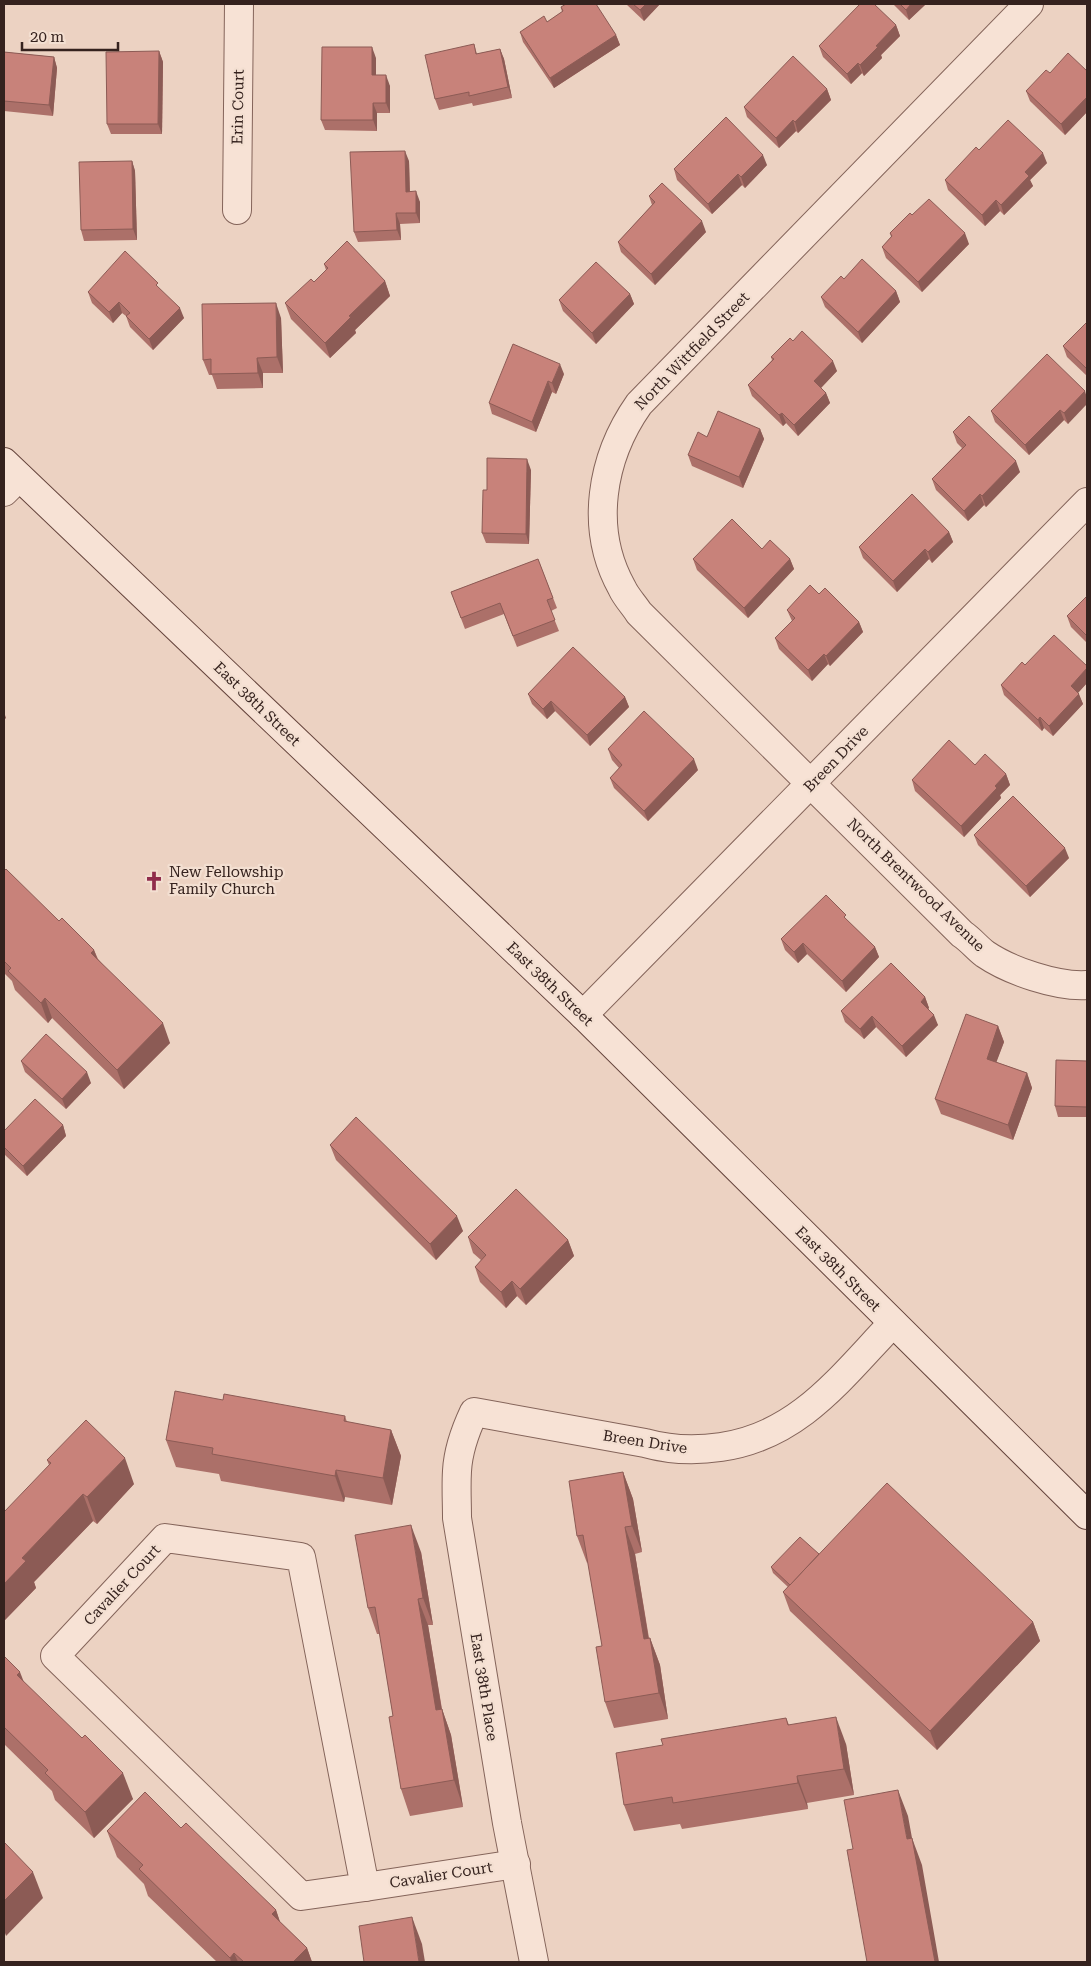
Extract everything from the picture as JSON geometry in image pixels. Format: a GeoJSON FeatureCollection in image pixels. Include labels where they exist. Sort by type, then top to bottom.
{"type":"FeatureCollection","features":[{"type":"Feature","properties":{"kind":"street","name":"Erin Court"},"geometry":{"type":"LineString","coordinates":[[237,210],[239,4]]}},
{"type":"Feature","properties":{"kind":"street","name":"North Wittfield Street"},"geometry":{"type":"LineString","coordinates":[[812,783],[650,625],[622,590],[603,532],[603,501],[609,464],[623,429],[648,393],[1029,4]]}},
{"type":"Feature","properties":{"kind":"street","name":"East 38th Street"},"geometry":{"type":"LineString","coordinates":[[9,477],[583,1015],[1087,1515]]}},
{"type":"Feature","properties":{"kind":"street","name":"Breen Drive"},"geometry":{"type":"LineString","coordinates":[[583,1015],[1087,502]]}},
{"type":"Feature","properties":{"kind":"street","name":"North Brentwood Avenue"},"geometry":{"type":"LineString","coordinates":[[812,783],[962,934],[985,954],[1025,974],[1054,982],[1087,985]]}},
{"type":"Feature","properties":{"kind":"street","name":"Breen Drive"},"geometry":{"type":"LineString","coordinates":[[474,1412],[675,1449],[705,1449],[735,1445],[748,1442],[777,1430],[802,1414],[825,1394],[893,1323]]}},
{"type":"Feature","properties":{"kind":"street","name":"East 38th Place"},"geometry":{"type":"LineString","coordinates":[[474,1412],[468,1424],[459,1458],[456,1493],[457,1518],[507,1823],[534,1962]]}},
{"type":"Feature","properties":{"kind":"street","name":"Cavalier Court"},"geometry":{"type":"LineString","coordinates":[[365,1887],[301,1557],[165,1538],[56,1656],[301,1896],[365,1887],[516,1864]]}},
{"type":"Feature","properties":{"kind":"building"},"geometry":{"type":"Polygon","coordinates":[[[566,4],[596,4],[616,35],[550,78],[520,32],[544,16],[547,22],[563,11],[561,7],[566,4]]]}},
{"type":"Feature","properties":{"kind":"building"},"geometry":{"type":"Polygon","coordinates":[[[633,4],[646,4],[640,10],[633,4]]]}},
{"type":"Feature","properties":{"kind":"building"},"geometry":{"type":"Polygon","coordinates":[[[860,4],[874,4],[896,25],[860,65],[858,63],[847,74],[819,46],[860,4]]]}},
{"type":"Feature","properties":{"kind":"building"},"geometry":{"type":"Polygon","coordinates":[[[900,4],[911,4],[906,10],[900,4]]]}},
{"type":"Feature","properties":{"kind":"building"},"geometry":{"type":"Polygon","coordinates":[[[474,44],[476,54],[500,49],[508,87],[469,96],[469,92],[435,99],[425,55],[474,44]]]}},
{"type":"Feature","properties":{"kind":"building"},"geometry":{"type":"Polygon","coordinates":[[[322,47],[372,47],[372,75],[386,75],[386,103],[373,103],[373,120],[321,120],[322,47]]]}},
{"type":"Feature","properties":{"kind":"building"},"geometry":{"type":"Polygon","coordinates":[[[159,51],[158,124],[107,124],[106,52],[159,51]]]}},
{"type":"Feature","properties":{"kind":"building"},"geometry":{"type":"Polygon","coordinates":[[[4,52],[54,57],[49,105],[4,101],[4,52]]]}},
{"type":"Feature","properties":{"kind":"building"},"geometry":{"type":"Polygon","coordinates":[[[1068,53],[1087,71],[1087,97],[1061,124],[1026,91],[1046,70],[1050,73],[1068,53]]]}},
{"type":"Feature","properties":{"kind":"building"},"geometry":{"type":"Polygon","coordinates":[[[793,56],[827,89],[795,122],[793,120],[776,138],[744,107],[793,56]]]}},
{"type":"Feature","properties":{"kind":"building"},"geometry":{"type":"Polygon","coordinates":[[[726,117],[763,155],[741,177],[738,174],[708,204],[674,169],[726,117]]]}},
{"type":"Feature","properties":{"kind":"building"},"geometry":{"type":"Polygon","coordinates":[[[1008,120],[1043,153],[1025,172],[1029,176],[1001,205],[996,200],[982,215],[945,180],[976,147],[979,150],[1008,120]]]}},
{"type":"Feature","properties":{"kind":"building"},"geometry":{"type":"Polygon","coordinates":[[[405,151],[406,192],[416,191],[416,213],[396,213],[397,230],[354,232],[350,152],[405,151]]]}},
{"type":"Feature","properties":{"kind":"building"},"geometry":{"type":"Polygon","coordinates":[[[132,161],[133,229],[81,230],[79,162],[132,161]]]}},
{"type":"Feature","properties":{"kind":"building"},"geometry":{"type":"Polygon","coordinates":[[[662,183],[702,221],[651,274],[618,242],[655,202],[649,196],[662,183]]]}},
{"type":"Feature","properties":{"kind":"building"},"geometry":{"type":"Polygon","coordinates":[[[929,199],[965,233],[918,282],[882,247],[892,236],[890,233],[910,213],[912,215],[929,199]]]}},
{"type":"Feature","properties":{"kind":"building"},"geometry":{"type":"Polygon","coordinates":[[[347,241],[385,281],[349,316],[351,317],[325,343],[285,303],[311,279],[314,282],[328,268],[324,264],[347,241]]]}},
{"type":"Feature","properties":{"kind":"building"},"geometry":{"type":"Polygon","coordinates":[[[125,251],[158,283],[156,285],[180,308],[149,339],[126,316],[130,313],[119,302],[109,312],[88,292],[125,251]]]}},
{"type":"Feature","properties":{"kind":"building"},"geometry":{"type":"Polygon","coordinates":[[[862,259],[896,291],[858,332],[821,297],[841,276],[844,279],[862,259]]]}},
{"type":"Feature","properties":{"kind":"building"},"geometry":{"type":"Polygon","coordinates":[[[596,262],[630,294],[592,333],[559,300],[596,262]]]}},
{"type":"Feature","properties":{"kind":"building"},"geometry":{"type":"Polygon","coordinates":[[[276,303],[277,357],[257,358],[258,373],[211,374],[211,359],[203,360],[202,304],[276,303]]]}},
{"type":"Feature","properties":{"kind":"building"},"geometry":{"type":"Polygon","coordinates":[[[1087,322],[1087,369],[1063,346],[1087,322]]]}},
{"type":"Feature","properties":{"kind":"building"},"geometry":{"type":"Polygon","coordinates":[[[802,331],[833,361],[814,381],[826,393],[794,425],[782,413],[779,415],[748,385],[774,359],[771,357],[790,338],[793,341],[802,331]]]}},
{"type":"Feature","properties":{"kind":"building"},"geometry":{"type":"Polygon","coordinates":[[[513,344],[560,364],[552,383],[548,381],[532,422],[489,403],[513,344]]]}},
{"type":"Feature","properties":{"kind":"building"},"geometry":{"type":"Polygon","coordinates":[[[1047,354],[1085,391],[1064,413],[1060,410],[1025,445],[991,411],[1047,354]]]}},
{"type":"Feature","properties":{"kind":"building"},"geometry":{"type":"Polygon","coordinates":[[[718,411],[760,429],[739,477],[688,455],[698,432],[707,437],[718,411]]]}},
{"type":"Feature","properties":{"kind":"building"},"geometry":{"type":"Polygon","coordinates":[[[969,416],[1016,461],[982,496],[980,494],[964,511],[932,479],[966,445],[953,432],[969,416]]]}},
{"type":"Feature","properties":{"kind":"building"},"geometry":{"type":"Polygon","coordinates":[[[487,458],[527,459],[526,534],[482,533],[483,490],[487,490],[487,458]]]}},
{"type":"Feature","properties":{"kind":"building"},"geometry":{"type":"Polygon","coordinates":[[[912,494],[949,532],[928,552],[925,549],[893,581],[859,547],[912,494]]]}},
{"type":"Feature","properties":{"kind":"building"},"geometry":{"type":"Polygon","coordinates":[[[732,519],[762,549],[770,540],[790,559],[744,608],[693,559],[732,519]]]}},
{"type":"Feature","properties":{"kind":"building"},"geometry":{"type":"Polygon","coordinates":[[[538,559],[553,598],[547,600],[555,620],[513,636],[500,603],[461,618],[451,592],[538,559]]]}},
{"type":"Feature","properties":{"kind":"building"},"geometry":{"type":"Polygon","coordinates":[[[810,585],[819,594],[825,588],[859,622],[826,656],[824,654],[808,670],[775,638],[795,618],[787,610],[810,585]]]}},
{"type":"Feature","properties":{"kind":"building"},"geometry":{"type":"Polygon","coordinates":[[[1087,596],[1087,636],[1067,616],[1087,596]]]}},
{"type":"Feature","properties":{"kind":"building"},"geometry":{"type":"Polygon","coordinates":[[[1054,635],[1087,668],[1071,686],[1079,694],[1049,726],[1040,717],[1038,720],[1001,685],[1022,662],[1025,665],[1054,635]]]}},
{"type":"Feature","properties":{"kind":"building"},"geometry":{"type":"Polygon","coordinates":[[[573,647],[625,697],[587,735],[551,701],[543,709],[528,694],[573,647]]]}},
{"type":"Feature","properties":{"kind":"building"},"geometry":{"type":"Polygon","coordinates":[[[644,711],[694,759],[644,811],[610,778],[622,765],[608,749],[644,711]]]}},
{"type":"Feature","properties":{"kind":"building"},"geometry":{"type":"Polygon","coordinates":[[[949,740],[975,765],[985,754],[1006,774],[995,786],[997,788],[961,826],[912,780],[949,740]]]}},
{"type":"Feature","properties":{"kind":"building"},"geometry":{"type":"Polygon","coordinates":[[[1013,796],[1065,848],[1026,886],[974,835],[1013,796]]]}},
{"type":"Feature","properties":{"kind":"building"},"geometry":{"type":"Polygon","coordinates":[[[6,869],[59,921],[62,918],[94,950],[91,953],[163,1023],[117,1070],[45,998],[41,1003],[8,971],[11,968],[4,961],[4,871],[6,869]]]}},
{"type":"Feature","properties":{"kind":"building"},"geometry":{"type":"Polygon","coordinates":[[[826,895],[846,915],[844,917],[875,947],[842,981],[803,943],[794,952],[781,939],[826,895]]]}},
{"type":"Feature","properties":{"kind":"building"},"geometry":{"type":"Polygon","coordinates":[[[891,963],[925,997],[921,1002],[934,1015],[902,1046],[872,1016],[860,1029],[841,1011],[891,963]]]}},
{"type":"Feature","properties":{"kind":"building"},"geometry":{"type":"Polygon","coordinates":[[[966,1014],[998,1026],[987,1059],[1027,1073],[1008,1125],[935,1099],[966,1014]]]}},
{"type":"Feature","properties":{"kind":"building"},"geometry":{"type":"Polygon","coordinates":[[[46,1034],[87,1072],[62,1099],[21,1061],[46,1034]]]}},
{"type":"Feature","properties":{"kind":"building"},"geometry":{"type":"Polygon","coordinates":[[[1056,1060],[1087,1061],[1087,1107],[1055,1106],[1056,1060]]]}},
{"type":"Feature","properties":{"kind":"building"},"geometry":{"type":"Polygon","coordinates":[[[35,1099],[63,1125],[23,1166],[4,1147],[4,1131],[35,1099]]]}},
{"type":"Feature","properties":{"kind":"building"},"geometry":{"type":"Polygon","coordinates":[[[356,1117],[457,1216],[430,1244],[330,1145],[356,1117]]]}},
{"type":"Feature","properties":{"kind":"building"},"geometry":{"type":"Polygon","coordinates":[[[516,1189],[568,1240],[520,1289],[512,1281],[501,1292],[475,1267],[486,1255],[468,1237],[516,1189]]]}},
{"type":"Feature","properties":{"kind":"building"},"geometry":{"type":"Polygon","coordinates":[[[175,1391],[223,1400],[224,1394],[345,1416],[344,1421],[391,1430],[383,1478],[336,1470],[335,1476],[212,1454],[213,1448],[166,1440],[175,1391]]]}},
{"type":"Feature","properties":{"kind":"building"},"geometry":{"type":"Polygon","coordinates":[[[86,1420],[125,1458],[87,1497],[83,1494],[22,1558],[26,1561],[4,1584],[4,1512],[51,1463],[47,1460],[86,1420]]]}},
{"type":"Feature","properties":{"kind":"building"},"geometry":{"type":"Polygon","coordinates":[[[623,1472],[632,1526],[625,1527],[644,1639],[650,1638],[659,1693],[605,1702],[596,1647],[602,1646],[583,1535],[577,1536],[569,1481],[623,1472]]]}},
{"type":"Feature","properties":{"kind":"building"},"geometry":{"type":"Polygon","coordinates":[[[887,1483],[1033,1622],[930,1731],[783,1592],[887,1483]]]}},
{"type":"Feature","properties":{"kind":"building"},"geometry":{"type":"Polygon","coordinates":[[[411,1525],[423,1598],[418,1599],[436,1710],[442,1709],[454,1780],[401,1789],[389,1717],[393,1716],[375,1607],[368,1608],[355,1535],[411,1525]]]}},
{"type":"Feature","properties":{"kind":"building"},"geometry":{"type":"Polygon","coordinates":[[[800,1537],[819,1554],[790,1585],[771,1567],[800,1537]]]}},
{"type":"Feature","properties":{"kind":"building"},"geometry":{"type":"Polygon","coordinates":[[[4,1656],[20,1672],[17,1675],[82,1738],[85,1735],[123,1773],[85,1812],[45,1773],[48,1770],[4,1727],[4,1656]]]}},
{"type":"Feature","properties":{"kind":"building"},"geometry":{"type":"Polygon","coordinates":[[[836,1717],[844,1769],[797,1776],[798,1783],[673,1803],[672,1797],[624,1805],[616,1753],[663,1745],[661,1739],[786,1718],[788,1725],[836,1717]]]}},
{"type":"Feature","properties":{"kind":"building"},"geometry":{"type":"Polygon","coordinates":[[[898,1790],[907,1839],[912,1838],[935,1962],[867,1962],[847,1850],[853,1849],[844,1800],[898,1790]]]}},
{"type":"Feature","properties":{"kind":"building"},"geometry":{"type":"Polygon","coordinates":[[[145,1792],[181,1828],[186,1823],[276,1910],[272,1914],[307,1948],[293,1962],[244,1962],[234,1953],[230,1958],[139,1869],[143,1865],[107,1831],[145,1792]]]}},
{"type":"Feature","properties":{"kind":"building"},"geometry":{"type":"Polygon","coordinates":[[[4,1842],[33,1872],[4,1901],[4,1842]]]}},
{"type":"Feature","properties":{"kind":"building"},"geometry":{"type":"Polygon","coordinates":[[[412,1917],[419,1962],[364,1962],[359,1926],[412,1917]]]}},
{"type":"Feature","properties":{"kind":"place","name":"New Fellowship Family Church"},"geometry":{"type":"Point","coordinates":[154,881]}}]}
